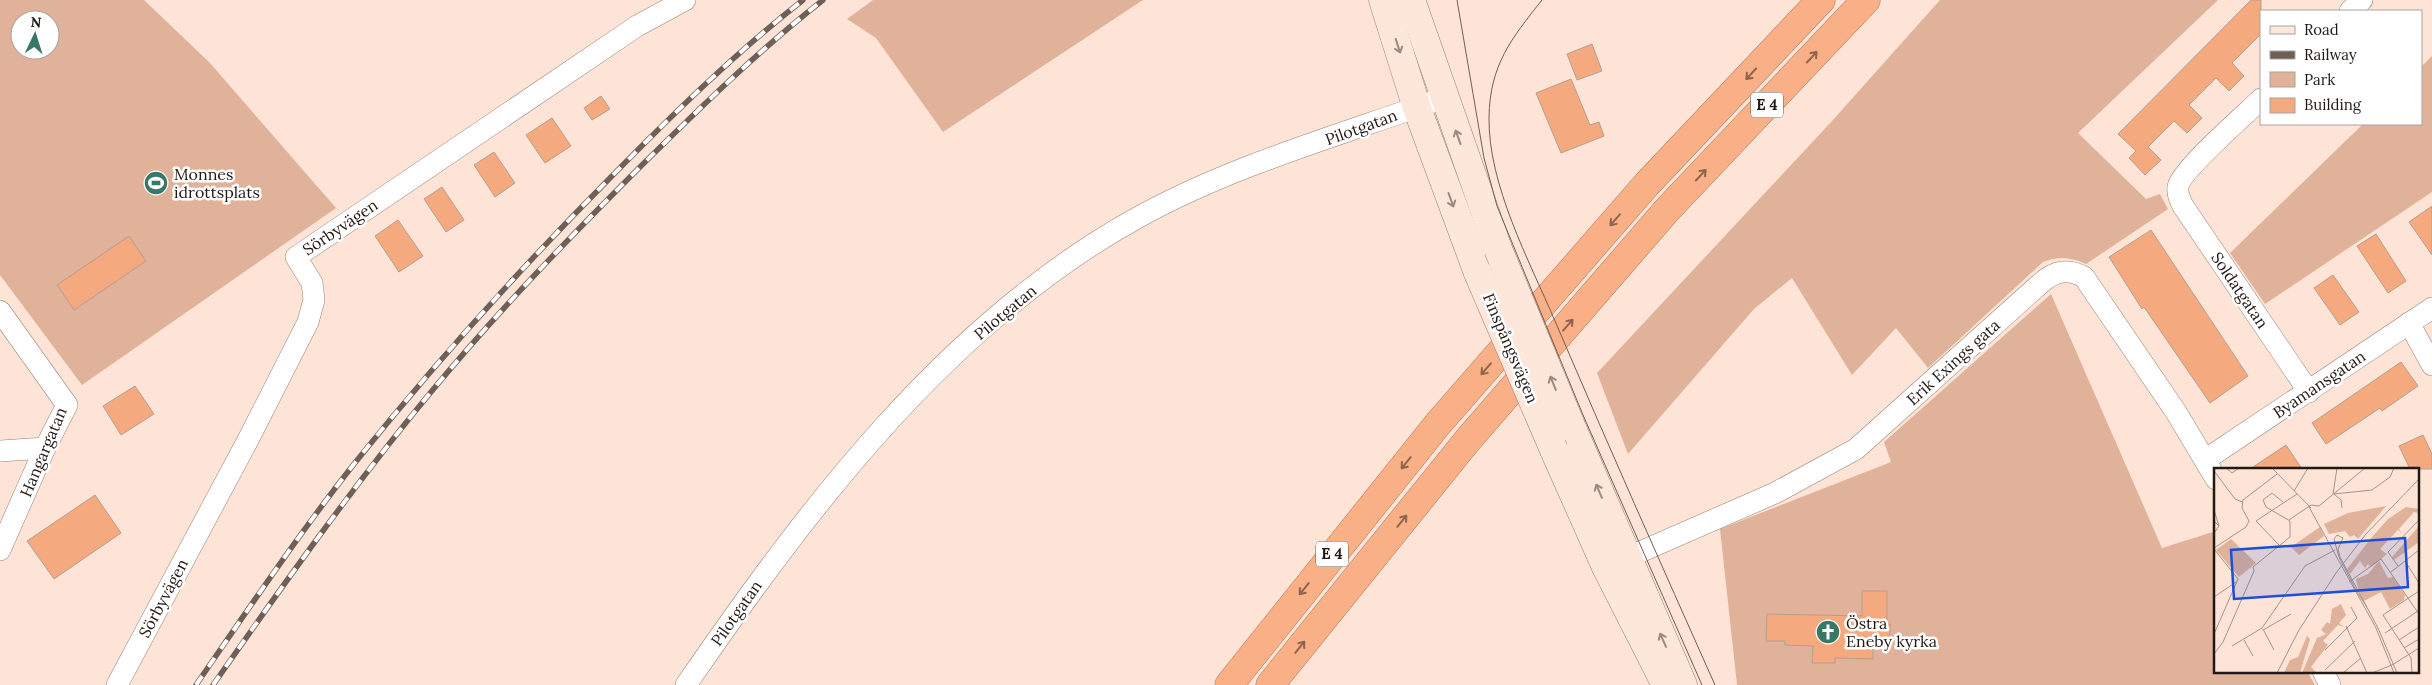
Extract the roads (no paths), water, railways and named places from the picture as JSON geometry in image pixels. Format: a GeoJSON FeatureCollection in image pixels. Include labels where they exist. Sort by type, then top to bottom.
{"type":"FeatureCollection","features":[{"type":"Feature","properties":{"kind":"highway","name":"E 4"},"geometry":{"type":"LineString","coordinates":[[1229,685],[1437,425],[1648,184],[1821,0]]}},
{"type":"Feature","properties":{"kind":"highway","name":"E 4"},"geometry":{"type":"LineString","coordinates":[[1270,685],[1467,441],[1667,210],[1866,0]]}},
{"type":"Feature","properties":{"kind":"main road","name":"Finspångsvägen"},"geometry":{"type":"LineString","coordinates":[[1383,0],[1417,108],[1478,273],[1554,450],[1683,685]]}},
{"type":"Feature","properties":{"kind":"main road","name":"Finspångsvägen"},"geometry":{"type":"LineString","coordinates":[[1411,0],[1498,248],[1572,428],[1616,562],[1666,685]]}},
{"type":"Feature","properties":{"kind":"street","name":"Sörbyvägen"},"geometry":{"type":"LineString","coordinates":[[117,685],[249,438],[308,322],[314,300],[312,283],[296,257],[637,26],[685,0]]}},
{"type":"Feature","properties":{"kind":"street"},"geometry":{"type":"LineString","coordinates":[[2351,10],[2362,0]]}},
{"type":"Feature","properties":{"kind":"street","name":"Pilotgatan"},"geometry":{"type":"LineString","coordinates":[[686,685],[763,575],[811,514],[903,406],[978,334],[1052,272],[1100,240],[1138,218],[1218,178],[1444,98]]}},
{"type":"Feature","properties":{"kind":"street","name":"Soldatgatan"},"geometry":{"type":"LineString","coordinates":[[2260,100],[2189,169],[2178,187],[2179,197],[2183,206],[2309,392]]}},
{"type":"Feature","properties":{"kind":"street","name":"Erik Exings gata"},"geometry":{"type":"LineString","coordinates":[[1616,562],[1775,493],[1856,449],[2040,283],[2052,274],[2060,271],[2076,273],[2084,277],[2176,412],[2214,476]]}},
{"type":"Feature","properties":{"kind":"street","name":"Byamansgatan"},"geometry":{"type":"LineString","coordinates":[[2205,460],[2432,308]]}},
{"type":"Feature","properties":{"kind":"street","name":"Hangargatan"},"geometry":{"type":"LineString","coordinates":[[0,310],[67,405],[45,448],[0,550]]}},
{"type":"Feature","properties":{"kind":"street"},"geometry":{"type":"LineString","coordinates":[[2409,323],[2432,365]]}},
{"type":"Feature","properties":{"kind":"street"},"geometry":{"type":"LineString","coordinates":[[0,451],[45,448]]}},
{"type":"Feature","properties":{"kind":"street"},"geometry":{"type":"LineString","coordinates":[[2324,672],[2330,685]]}},
{"type":"Feature","properties":{"kind":"tram line"},"geometry":{"type":"LineString","coordinates":[[1457,0],[1484,158],[1497,206],[1583,415],[1702,685]]}},
{"type":"Feature","properties":{"kind":"tram line"},"geometry":{"type":"LineString","coordinates":[[1542,0],[1512,40],[1498,67],[1493,82],[1489,117],[1490,143],[1495,169],[1522,248],[1715,685]]}},
{"type":"Feature","properties":{"kind":"railway"},"geometry":{"type":"LineString","coordinates":[[196,685],[273,573],[333,491],[415,390],[478,318],[576,212],[656,132],[728,64],[803,0]]}},
{"type":"Feature","properties":{"kind":"railway"},"geometry":{"type":"LineString","coordinates":[[213,685],[292,573],[374,463],[431,392],[482,333],[615,192],[708,101],[753,59],[823,0]]}},
{"type":"Feature","properties":{"kind":"place","name":"Monnes idrottsplats"},"geometry":{"type":"Point","coordinates":[156,183]}},
{"type":"Feature","properties":{"kind":"place","name":"Östra Eneby kyrka"},"geometry":{"type":"Point","coordinates":[1828,632]}}]}
